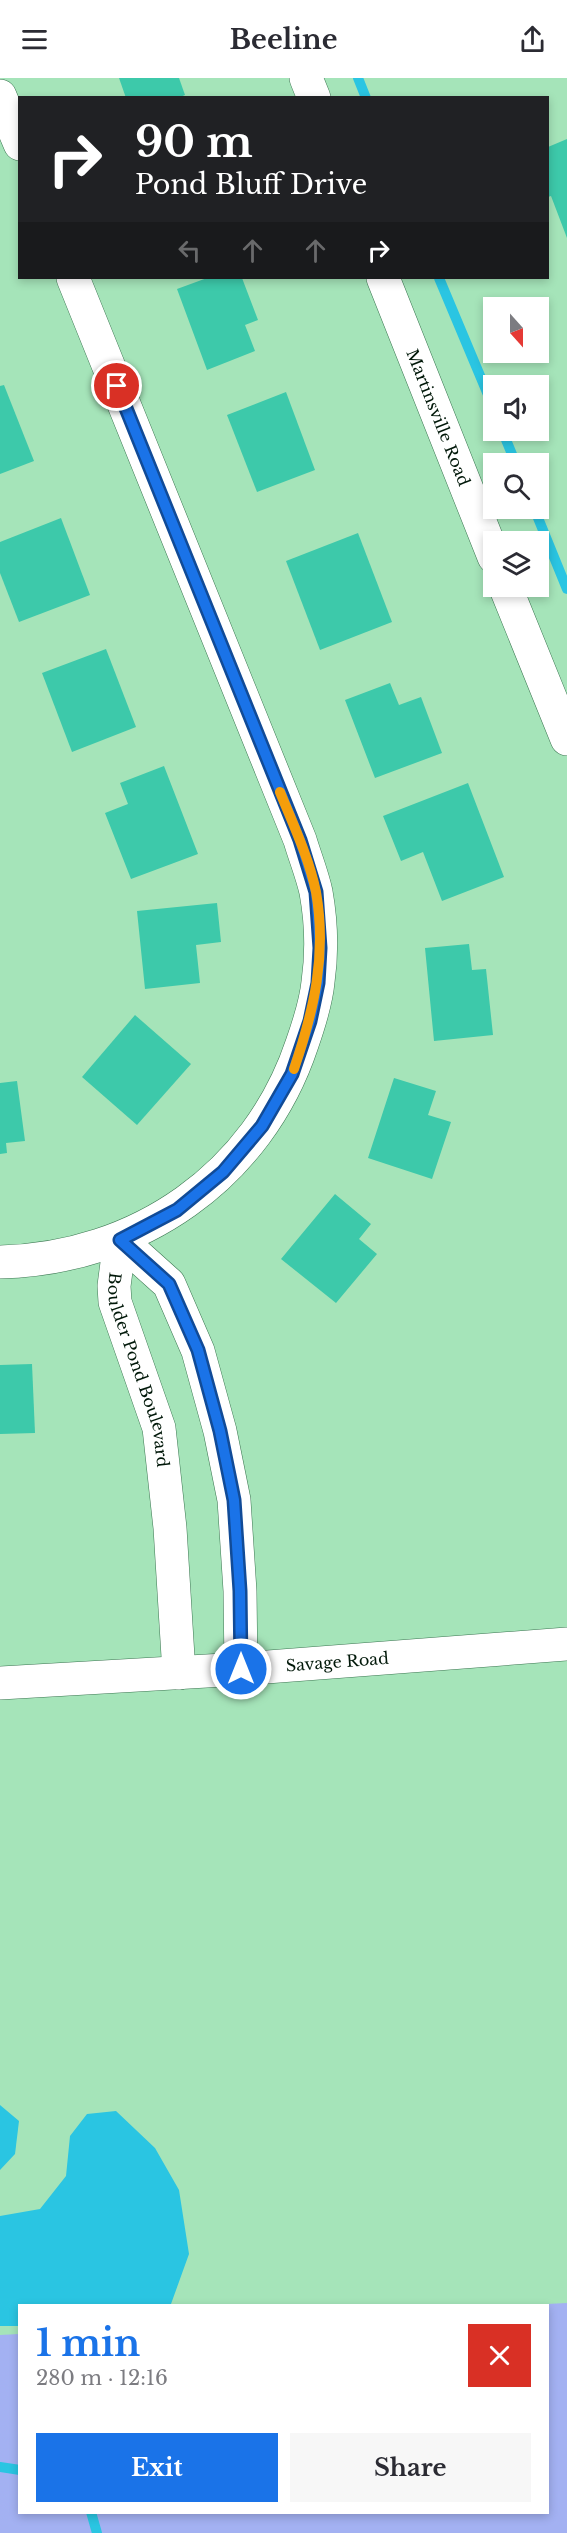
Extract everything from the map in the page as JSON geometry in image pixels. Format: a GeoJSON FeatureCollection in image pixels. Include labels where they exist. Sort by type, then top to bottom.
{"type":"FeatureCollection","features":[{"type":"Feature","properties":{"kind":"street"},"geometry":{"type":"LineString","coordinates":[[306,78],[313,96]]}},
{"type":"Feature","properties":{"kind":"street"},"geometry":{"type":"LineString","coordinates":[[0,96],[18,139]]}},
{"type":"Feature","properties":{"kind":"street"},"geometry":{"type":"LineString","coordinates":[[0,1262],[26,1262],[72,1254],[120,1240],[177,1210],[223,1172],[262,1126],[292,1074],[310,1021],[318,983],[320,948],[316,892],[300,840],[73,279]]}},
{"type":"Feature","properties":{"kind":"street","name":"Martinsville Road"},"geometry":{"type":"LineString","coordinates":[[383,279],[484,531]]}},
{"type":"Feature","properties":{"kind":"street"},"geometry":{"type":"LineString","coordinates":[[509,597],[567,739]]}},
{"type":"Feature","properties":{"kind":"street","name":"Boulder Pond Boulevard"},"geometry":{"type":"LineString","coordinates":[[120,1240],[169,1284],[201,1362],[220,1431],[234,1500],[240,1591],[241,1669]]}},
{"type":"Feature","properties":{"kind":"street","name":"Boulder Pond Boulevard"},"geometry":{"type":"LineString","coordinates":[[120,1240],[114,1286],[116,1302],[159,1428],[170,1527],[179,1673]]}},
{"type":"Feature","properties":{"kind":"street","name":"Savage Road"},"geometry":{"type":"LineString","coordinates":[[0,1683],[241,1669],[567,1644]]}},
{"type":"Feature","properties":{"kind":"shaded area"},"geometry":{"type":"Polygon","coordinates":[[[0,2105],[19,2121],[15,2154],[0,2170],[0,2105]]]}},
{"type":"Feature","properties":{"kind":"shaded area"},"geometry":{"type":"Polygon","coordinates":[[[116,2111],[155,2148],[179,2190],[189,2254],[171,2304],[18,2304],[18,2326],[0,2326],[0,2216],[40,2209],[66,2176],[70,2136],[87,2114],[116,2111]]]}},
{"type":"Feature","properties":{"kind":"shaded area"},"geometry":{"type":"Polygon","coordinates":[[[567,2303],[567,2533],[0,2533],[0,2335],[18,2334],[18,2514],[549,2514],[549,2304],[546,2304],[567,2303]]]}},
{"type":"Feature","properties":{"kind":"building"},"geometry":{"type":"Polygon","coordinates":[[[119,78],[179,78],[185,95],[183,96],[125,96],[119,78]]]}},
{"type":"Feature","properties":{"kind":"building"},"geometry":{"type":"Polygon","coordinates":[[[567,139],[567,238],[551,196],[549,197],[549,147],[567,139]]]}},
{"type":"Feature","properties":{"kind":"building"},"geometry":{"type":"Polygon","coordinates":[[[204,279],[242,279],[258,320],[245,325],[255,351],[207,370],[177,289],[204,279]]]}},
{"type":"Feature","properties":{"kind":"building"},"geometry":{"type":"Polygon","coordinates":[[[4,385],[34,461],[0,474],[0,386],[4,385]]]}},
{"type":"Feature","properties":{"kind":"building"},"geometry":{"type":"Polygon","coordinates":[[[286,392],[315,470],[257,492],[227,415],[286,392]]]}},
{"type":"Feature","properties":{"kind":"building"},"geometry":{"type":"Polygon","coordinates":[[[61,518],[90,595],[19,622],[0,573],[0,542],[61,518]]]}},
{"type":"Feature","properties":{"kind":"building"},"geometry":{"type":"Polygon","coordinates":[[[358,533],[392,622],[320,650],[286,561],[358,533]]]}},
{"type":"Feature","properties":{"kind":"building"},"geometry":{"type":"Polygon","coordinates":[[[106,649],[136,727],[72,752],[42,673],[106,649]]]}},
{"type":"Feature","properties":{"kind":"building"},"geometry":{"type":"Polygon","coordinates":[[[390,683],[399,705],[421,697],[442,753],[375,778],[345,700],[390,683]]]}},
{"type":"Feature","properties":{"kind":"building"},"geometry":{"type":"Polygon","coordinates":[[[164,766],[198,854],[131,879],[105,813],[128,804],[120,783],[164,766]]]}},
{"type":"Feature","properties":{"kind":"building"},"geometry":{"type":"Polygon","coordinates":[[[468,783],[504,877],[442,901],[423,852],[401,861],[383,816],[468,783]]]}},
{"type":"Feature","properties":{"kind":"building"},"geometry":{"type":"Polygon","coordinates":[[[217,903],[221,942],[196,945],[200,983],[145,989],[137,911],[217,903]]]}},
{"type":"Feature","properties":{"kind":"building"},"geometry":{"type":"Polygon","coordinates":[[[469,944],[472,970],[486,969],[493,1035],[434,1041],[425,948],[469,944]]]}},
{"type":"Feature","properties":{"kind":"building"},"geometry":{"type":"Polygon","coordinates":[[[135,1015],[191,1064],[137,1125],[82,1077],[135,1015]]]}},
{"type":"Feature","properties":{"kind":"building"},"geometry":{"type":"Polygon","coordinates":[[[394,1078],[436,1091],[428,1115],[451,1122],[432,1179],[368,1158],[394,1078]]]}},
{"type":"Feature","properties":{"kind":"building"},"geometry":{"type":"Polygon","coordinates":[[[17,1081],[25,1141],[6,1143],[7,1153],[0,1154],[0,1083],[17,1081]]]}},
{"type":"Feature","properties":{"kind":"building"},"geometry":{"type":"Polygon","coordinates":[[[335,1194],[371,1224],[359,1239],[377,1254],[336,1303],[281,1259],[335,1194]]]}},
{"type":"Feature","properties":{"kind":"building"},"geometry":{"type":"Polygon","coordinates":[[[32,1364],[35,1433],[0,1434],[0,1365],[32,1364]]]}},
{"type":"Feature","properties":{"kind":"waterway"},"geometry":{"type":"LineString","coordinates":[[358,78],[365,96]]}},
{"type":"Feature","properties":{"kind":"waterway"},"geometry":{"type":"LineString","coordinates":[[439,279],[483,383]]}},
{"type":"Feature","properties":{"kind":"waterway"},"geometry":{"type":"LineString","coordinates":[[507,441],[511,453]]}},
{"type":"Feature","properties":{"kind":"waterway"},"geometry":{"type":"LineString","coordinates":[[538,519],[567,589]]}},
{"type":"Feature","properties":{"kind":"waterway"},"geometry":{"type":"LineString","coordinates":[[0,2467],[18,2470]]}},
{"type":"Feature","properties":{"kind":"waterway"},"geometry":{"type":"LineString","coordinates":[[92,2514],[97,2533]]}},
{"type":"Feature","properties":{"kind":"slow traffic"},"geometry":{"type":"LineString","coordinates":[[280,792],[300,840],[316,892],[320,948],[318,983],[310,1021],[294,1069]]}},
{"type":"Feature","properties":{"kind":"route"},"geometry":{"type":"LineString","coordinates":[[117,386],[300,840],[316,892],[320,948],[318,983],[310,1021],[292,1074],[262,1126],[223,1172],[177,1210],[120,1240],[169,1284],[198,1350],[220,1431],[234,1500],[240,1591],[241,1669]]}}]}
